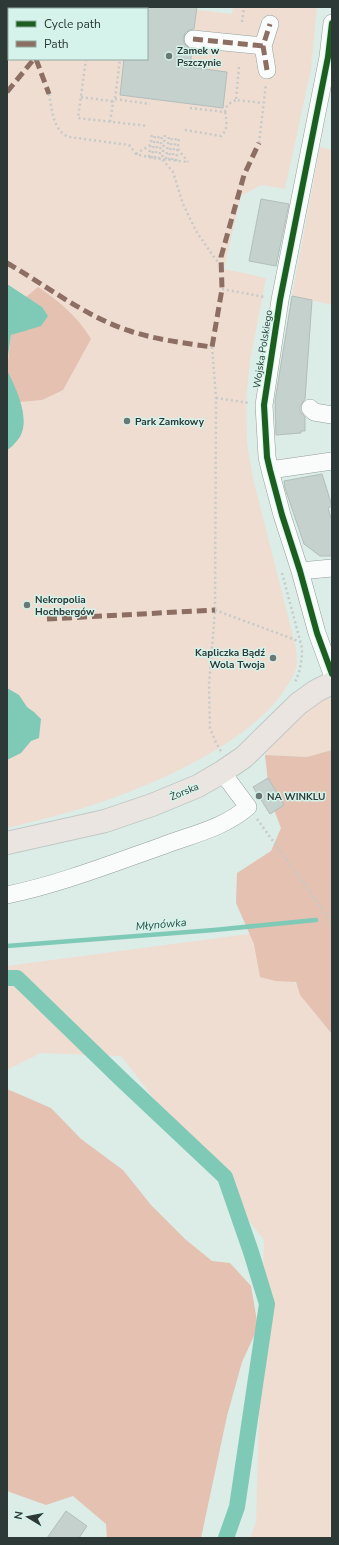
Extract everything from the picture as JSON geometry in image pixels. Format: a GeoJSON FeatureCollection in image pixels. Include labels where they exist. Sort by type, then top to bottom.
{"type":"FeatureCollection","features":[{"type":"Feature","properties":{"kind":"main road","name":"Żorska"},"geometry":{"type":"LineString","coordinates":[[7,843],[105,821],[152,805],[198,786],[223,764],[244,756],[298,704],[316,691],[332,683]]}},
{"type":"Feature","properties":{"kind":"street","name":"Wojska Polskiego"},"geometry":{"type":"LineString","coordinates":[[332,23],[330,57],[300,193],[271,348],[264,405],[266,456],[282,516],[300,571],[317,633],[332,674]]}},
{"type":"Feature","properties":{"kind":"street"},"geometry":{"type":"LineString","coordinates":[[267,70],[263,46],[270,24]]}},
{"type":"Feature","properties":{"kind":"street"},"geometry":{"type":"LineString","coordinates":[[193,39],[263,46]]}},
{"type":"Feature","properties":{"kind":"street"},"geometry":{"type":"LineString","coordinates":[[310,408],[314,412],[332,414]]}},
{"type":"Feature","properties":{"kind":"street"},"geometry":{"type":"LineString","coordinates":[[270,470],[332,460]]}},
{"type":"Feature","properties":{"kind":"street"},"geometry":{"type":"LineString","coordinates":[[300,571],[332,568]]}},
{"type":"Feature","properties":{"kind":"street"},"geometry":{"type":"LineString","coordinates":[[7,895],[55,883],[92,871],[205,832],[236,818],[248,807],[223,764]]}},
{"type":"Feature","properties":{"kind":"path"},"geometry":{"type":"LineString","coordinates":[[242,22],[244,7]]}},
{"type":"Feature","properties":{"kind":"path"},"geometry":{"type":"LineString","coordinates":[[86,60],[78,118],[148,126]]}},
{"type":"Feature","properties":{"kind":"path"},"geometry":{"type":"LineString","coordinates":[[115,100],[120,60]]}},
{"type":"Feature","properties":{"kind":"path"},"geometry":{"type":"LineString","coordinates":[[236,100],[239,67]]}},
{"type":"Feature","properties":{"kind":"path"},"geometry":{"type":"LineString","coordinates":[[259,143],[267,70]]}},
{"type":"Feature","properties":{"kind":"path"},"geometry":{"type":"LineString","coordinates":[[49,94],[56,123],[62,134],[128,145],[136,154],[188,162],[178,148],[165,135]]}},
{"type":"Feature","properties":{"kind":"path"},"geometry":{"type":"LineString","coordinates":[[81,97],[112,102],[115,100],[150,104]]}},
{"type":"Feature","properties":{"kind":"path"},"geometry":{"type":"LineString","coordinates":[[185,130],[221,136],[226,131],[227,121],[224,112],[230,103],[236,100],[263,103]]}},
{"type":"Feature","properties":{"kind":"path"},"geometry":{"type":"LineString","coordinates":[[110,122],[112,102]]}},
{"type":"Feature","properties":{"kind":"path"},"geometry":{"type":"LineString","coordinates":[[190,108],[224,112]]}},
{"type":"Feature","properties":{"kind":"path"},"geometry":{"type":"LineString","coordinates":[[136,154],[165,135]]}},
{"type":"Feature","properties":{"kind":"path"},"geometry":{"type":"LineString","coordinates":[[162,159],[165,135]]}},
{"type":"Feature","properties":{"kind":"path"},"geometry":{"type":"LineString","coordinates":[[162,159],[165,135]]}},
{"type":"Feature","properties":{"kind":"path"},"geometry":{"type":"LineString","coordinates":[[162,159],[165,135]]}},
{"type":"Feature","properties":{"kind":"path"},"geometry":{"type":"LineString","coordinates":[[150,145],[173,172],[183,204],[196,231],[216,260],[222,264]]}},
{"type":"Feature","properties":{"kind":"path"},"geometry":{"type":"LineString","coordinates":[[162,159],[178,148]]}},
{"type":"Feature","properties":{"kind":"path"},"geometry":{"type":"LineString","coordinates":[[222,289],[269,298]]}},
{"type":"Feature","properties":{"kind":"path"},"geometry":{"type":"LineString","coordinates":[[212,347],[216,398],[215,610],[209,685],[210,728],[223,764]]}},
{"type":"Feature","properties":{"kind":"path"},"geometry":{"type":"LineString","coordinates":[[216,398],[251,404]]}},
{"type":"Feature","properties":{"kind":"path"},"geometry":{"type":"LineString","coordinates":[[281,567],[302,648],[302,661],[296,679],[292,685]]}},
{"type":"Feature","properties":{"kind":"path"},"geometry":{"type":"LineString","coordinates":[[215,610],[300,642]]}},
{"type":"Feature","properties":{"kind":"path"},"geometry":{"type":"LineString","coordinates":[[248,807],[332,922]]}},
{"type":"Feature","properties":{"kind":"shaded area","name":"Park Zamkowy"},"geometry":{"type":"Polygon","coordinates":[[[7,7],[130,7],[8,8],[8,60],[124,60],[120,95],[223,108],[227,72],[190,67],[197,10],[232,14],[233,7],[317,7],[311,69],[285,189],[261,185],[241,196],[224,269],[266,278],[250,360],[246,399],[247,444],[253,478],[296,648],[297,664],[295,671],[287,686],[271,707],[249,727],[223,745],[194,762],[164,777],[106,801],[71,812],[7,828],[7,7]]]}},
{"type":"Feature","properties":{"kind":"shaded area"},"geometry":{"type":"Polygon","coordinates":[[[320,147],[332,150],[332,305],[292,296],[320,147]]]}},
{"type":"Feature","properties":{"kind":"shaded area"},"geometry":{"type":"Polygon","coordinates":[[[7,284],[42,307],[48,316],[41,326],[11,335],[7,363],[7,284]]]}},
{"type":"Feature","properties":{"kind":"shaded area"},"geometry":{"type":"Polygon","coordinates":[[[38,287],[68,310],[91,339],[63,390],[42,400],[20,402],[7,370],[11,335],[20,332],[42,307],[26,297],[38,287]]]}},
{"type":"Feature","properties":{"kind":"shaded area"},"geometry":{"type":"Polygon","coordinates":[[[7,370],[22,406],[23,425],[21,434],[16,442],[7,450],[7,370]]]}},
{"type":"Feature","properties":{"kind":"shaded area"},"geometry":{"type":"Polygon","coordinates":[[[7,688],[19,695],[27,707],[41,719],[39,738],[31,741],[21,753],[7,760],[7,688]]]}},
{"type":"Feature","properties":{"kind":"shaded area"},"geometry":{"type":"Polygon","coordinates":[[[332,697],[332,750],[307,757],[265,755],[294,720],[312,707],[332,697]]]}},
{"type":"Feature","properties":{"kind":"shaded area"},"geometry":{"type":"Polygon","coordinates":[[[332,750],[332,1034],[300,995],[296,982],[276,981],[260,977],[254,944],[236,903],[237,873],[271,851],[281,828],[270,799],[265,755],[307,757],[332,750]]]}},
{"type":"Feature","properties":{"kind":"shaded area"},"geometry":{"type":"Polygon","coordinates":[[[264,932],[283,968],[332,1031],[332,1538],[250,1538],[256,1523],[264,1240],[121,1056],[41,1053],[7,1070],[7,966],[264,932]]]}},
{"type":"Feature","properties":{"kind":"shaded area"},"geometry":{"type":"Polygon","coordinates":[[[7,1089],[51,1108],[81,1139],[123,1170],[151,1205],[185,1239],[212,1261],[230,1263],[251,1286],[258,1327],[242,1362],[227,1416],[201,1538],[107,1538],[106,1524],[73,1496],[46,1505],[7,1491],[7,1089]]]}},
{"type":"Feature","properties":{"kind":"building","name":"Zamek w Pszczynie"},"geometry":{"type":"Polygon","coordinates":[[[197,7],[194,29],[185,33],[183,38],[184,43],[192,49],[190,67],[227,72],[223,108],[120,95],[124,60],[148,60],[147,8],[197,7]]]}},
{"type":"Feature","properties":{"kind":"building"},"geometry":{"type":"Polygon","coordinates":[[[261,199],[289,204],[276,266],[249,261],[261,199]]]}},
{"type":"Feature","properties":{"kind":"building"},"geometry":{"type":"Polygon","coordinates":[[[292,296],[312,300],[305,399],[300,406],[300,411],[305,417],[305,431],[301,431],[301,433],[276,435],[275,401],[292,296]]]}},
{"type":"Feature","properties":{"kind":"building"},"geometry":{"type":"Polygon","coordinates":[[[322,474],[332,506],[328,508],[332,521],[332,556],[320,556],[304,544],[284,481],[322,474]]]}},
{"type":"Feature","properties":{"kind":"building"},"geometry":{"type":"Polygon","coordinates":[[[268,778],[284,805],[270,814],[253,787],[268,778]]]}},
{"type":"Feature","properties":{"kind":"building"},"geometry":{"type":"Polygon","coordinates":[[[66,1511],[87,1526],[79,1538],[47,1538],[66,1511]]]}},
{"type":"Feature","properties":{"kind":"waterway","name":"Młynówka"},"geometry":{"type":"LineString","coordinates":[[7,946],[214,930],[316,920]]}},
{"type":"Feature","properties":{"kind":"waterway"},"geometry":{"type":"LineString","coordinates":[[7,978],[17,978],[225,1177],[267,1304],[237,1507],[226,1538]]}},
{"type":"Feature","properties":{"kind":"marked path"},"geometry":{"type":"LineString","coordinates":[[267,70],[263,46],[270,24]]}},
{"type":"Feature","properties":{"kind":"marked path"},"geometry":{"type":"LineString","coordinates":[[193,39],[263,46]]}},
{"type":"Feature","properties":{"kind":"marked path"},"geometry":{"type":"LineString","coordinates":[[7,92],[33,60]]}},
{"type":"Feature","properties":{"kind":"marked path"},"geometry":{"type":"LineString","coordinates":[[36,60],[49,94]]}},
{"type":"Feature","properties":{"kind":"marked path"},"geometry":{"type":"LineString","coordinates":[[7,263],[82,309],[114,325],[150,337],[212,347],[222,289],[221,257],[244,175],[259,143]]}},
{"type":"Feature","properties":{"kind":"marked path"},"geometry":{"type":"LineString","coordinates":[[47,619],[215,610]]}},
{"type":"Feature","properties":{"kind":"cycle path"},"geometry":{"type":"LineString","coordinates":[[332,23],[328,57],[280,300],[264,405],[267,457],[270,470],[317,633],[332,674]]}},
{"type":"Feature","properties":{"kind":"place","name":"Zamek w Pszczynie"},"geometry":{"type":"Point","coordinates":[169,56]}},
{"type":"Feature","properties":{"kind":"place","name":"Park Zamkowy"},"geometry":{"type":"Point","coordinates":[127,421]}},
{"type":"Feature","properties":{"kind":"place","name":"Nekropolia Hochbergów"},"geometry":{"type":"Point","coordinates":[27,605]}},
{"type":"Feature","properties":{"kind":"place","name":"Kapliczka Bądź Wola Twoja"},"geometry":{"type":"Point","coordinates":[273,658]}},
{"type":"Feature","properties":{"kind":"place","name":"NA WINKLU"},"geometry":{"type":"Point","coordinates":[259,796]}}]}
